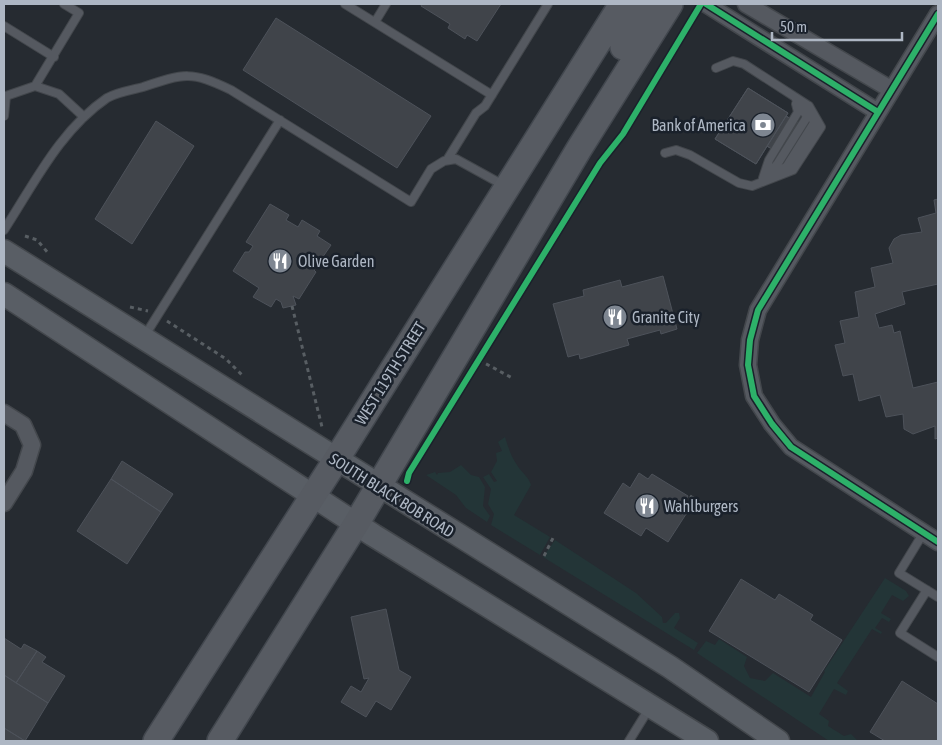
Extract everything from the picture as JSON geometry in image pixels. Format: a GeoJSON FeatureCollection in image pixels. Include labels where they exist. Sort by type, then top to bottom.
{"type":"FeatureCollection","features":[{"type":"Feature","properties":{"kind":"main road","name":"WEST 119TH STREET"},"geometry":{"type":"LineString","coordinates":[[156,741],[336,460],[622,4]]}},
{"type":"Feature","properties":{"kind":"main road"},"geometry":{"type":"LineString","coordinates":[[579,150],[602,83],[648,4]]}},
{"type":"Feature","properties":{"kind":"main road"},"geometry":{"type":"LineString","coordinates":[[220,741],[356,524],[579,150],[670,4]]}},
{"type":"Feature","properties":{"kind":"main road","name":"SOUTH BLACK BOB ROAD"},"geometry":{"type":"LineString","coordinates":[[4,251],[670,667],[778,741]]}},
{"type":"Feature","properties":{"kind":"main road"},"geometry":{"type":"LineString","coordinates":[[4,294],[356,524],[707,741]]}},
{"type":"Feature","properties":{"kind":"street"},"geometry":{"type":"LineString","coordinates":[[706,4],[878,112]]}},
{"type":"Feature","properties":{"kind":"street"},"geometry":{"type":"LineString","coordinates":[[746,4],[892,90]]}},
{"type":"Feature","properties":{"kind":"street"},"geometry":{"type":"LineString","coordinates":[[937,18],[758,310],[750,340],[748,365],[754,396],[772,424],[791,447],[938,542]]}},
{"type":"Feature","properties":{"kind":"street"},"geometry":{"type":"LineString","coordinates":[[4,413],[22,425],[32,445],[24,472],[4,503]]}},
{"type":"Feature","properties":{"kind":"lane"},"geometry":{"type":"LineString","coordinates":[[35,86],[79,14],[64,4]]}},
{"type":"Feature","properties":{"kind":"lane"},"geometry":{"type":"LineString","coordinates":[[345,4],[492,96]]}},
{"type":"Feature","properties":{"kind":"lane"},"geometry":{"type":"LineString","coordinates":[[375,22],[386,4]]}},
{"type":"Feature","properties":{"kind":"lane"},"geometry":{"type":"LineString","coordinates":[[447,160],[476,113],[485,106],[492,96],[548,4]]}},
{"type":"Feature","properties":{"kind":"lane"},"geometry":{"type":"LineString","coordinates":[[4,26],[54,57]]}},
{"type":"Feature","properties":{"kind":"lane"},"geometry":{"type":"LineString","coordinates":[[665,153],[676,150],[690,155],[745,186],[752,186],[787,166],[814,123],[809,106],[744,64],[733,61],[716,68]]}},
{"type":"Feature","properties":{"kind":"lane"},"geometry":{"type":"LineString","coordinates":[[4,230],[60,143],[84,117],[109,97],[176,76],[202,76],[231,90],[411,202],[431,169],[447,160],[456,159],[507,187]]}},
{"type":"Feature","properties":{"kind":"lane"},"geometry":{"type":"LineString","coordinates":[[4,116],[5,96],[35,86],[58,94],[84,117]]}},
{"type":"Feature","properties":{"kind":"lane"},"geometry":{"type":"LineString","coordinates":[[761,182],[769,160],[798,112],[795,96]]}},
{"type":"Feature","properties":{"kind":"lane"},"geometry":{"type":"LineString","coordinates":[[143,339],[280,120]]}},
{"type":"Feature","properties":{"kind":"lane"},"geometry":{"type":"LineString","coordinates":[[924,532],[899,573],[938,597]]}},
{"type":"Feature","properties":{"kind":"lane"},"geometry":{"type":"LineString","coordinates":[[927,590],[900,633],[938,657]]}},
{"type":"Feature","properties":{"kind":"lane"},"geometry":{"type":"LineString","coordinates":[[629,741],[650,707]]}},
{"type":"Feature","properties":{"kind":"path"},"geometry":{"type":"LineString","coordinates":[[292,306],[322,428]]}},
{"type":"Feature","properties":{"kind":"path"},"geometry":{"type":"LineString","coordinates":[[474,368],[484,352]]}},
{"type":"Feature","properties":{"kind":"path"},"geometry":{"type":"LineString","coordinates":[[479,360],[514,379]]}},
{"type":"Feature","properties":{"kind":"path"},"geometry":{"type":"LineString","coordinates":[[690,496],[701,503]]}},
{"type":"Feature","properties":{"kind":"path"},"geometry":{"type":"LineString","coordinates":[[544,556],[553,538]]}},
{"type":"Feature","properties":{"kind":"shaded area"},"geometry":{"type":"Polygon","coordinates":[[[505,437],[513,458],[529,479],[531,485],[514,515],[550,537],[540,555],[491,525],[494,514],[488,504],[491,489],[483,477],[489,474],[494,482],[497,481],[491,472],[497,461],[496,453],[502,451],[498,442],[505,437]]]}},
{"type":"Feature","properties":{"kind":"shaded area"},"geometry":{"type":"Polygon","coordinates":[[[461,465],[471,475],[479,477],[485,487],[483,506],[490,516],[487,522],[466,508],[456,495],[426,475],[435,472],[437,475],[438,473],[450,472],[461,465]]]}},
{"type":"Feature","properties":{"kind":"shaded area"},"geometry":{"type":"Polygon","coordinates":[[[555,540],[636,593],[662,617],[663,623],[666,623],[675,613],[679,613],[680,618],[674,628],[698,643],[694,650],[543,557],[555,540]]]}},
{"type":"Feature","properties":{"kind":"shaded area"},"geometry":{"type":"Polygon","coordinates":[[[885,578],[906,591],[909,596],[903,601],[892,595],[881,613],[891,619],[889,622],[882,618],[875,628],[882,632],[881,634],[872,629],[837,683],[848,691],[846,695],[834,689],[819,714],[829,721],[828,726],[844,736],[851,734],[858,741],[829,741],[697,653],[706,641],[715,645],[719,639],[747,657],[744,666],[750,678],[765,681],[773,673],[811,697],[824,671],[885,578]]]}},
{"type":"Feature","properties":{"kind":"building"},"geometry":{"type":"Polygon","coordinates":[[[422,4],[501,4],[477,41],[467,35],[465,39],[448,28],[450,24],[421,6],[422,4]]]}},
{"type":"Feature","properties":{"kind":"building"},"geometry":{"type":"Polygon","coordinates":[[[276,18],[431,116],[397,168],[243,70],[276,18]]]}},
{"type":"Feature","properties":{"kind":"building","name":"Bank of America"},"geometry":{"type":"Polygon","coordinates":[[[748,88],[788,113],[786,116],[815,133],[795,164],[767,146],[756,164],[715,139],[748,88]]]}},
{"type":"Feature","properties":{"kind":"building","name":"Bank of America"},"geometry":{"type":"Polygon","coordinates":[[[748,88],[788,113],[756,164],[715,139],[748,88]]]}},
{"type":"Feature","properties":{"kind":"building"},"geometry":{"type":"Polygon","coordinates":[[[786,116],[815,133],[795,164],[767,146],[786,116]]]}},
{"type":"Feature","properties":{"kind":"building"},"geometry":{"type":"Polygon","coordinates":[[[156,121],[194,146],[132,244],[95,219],[156,121]]]}},
{"type":"Feature","properties":{"kind":"building"},"geometry":{"type":"Polygon","coordinates":[[[938,199],[938,284],[902,292],[905,304],[875,314],[879,328],[892,325],[894,333],[900,331],[913,388],[938,382],[938,438],[935,439],[935,426],[913,434],[904,429],[903,414],[886,417],[880,395],[859,401],[853,374],[843,376],[835,345],[845,343],[840,321],[859,317],[855,292],[875,287],[871,268],[893,263],[889,248],[894,239],[901,235],[922,232],[918,218],[936,213],[934,200],[938,199]]]}},
{"type":"Feature","properties":{"kind":"building","name":"Olive Garden"},"geometry":{"type":"Polygon","coordinates":[[[270,204],[289,215],[286,220],[298,227],[302,220],[320,231],[317,236],[331,245],[314,270],[316,272],[299,299],[293,296],[296,305],[283,308],[281,302],[276,299],[271,307],[253,297],[259,288],[233,271],[245,252],[249,252],[253,246],[246,242],[270,204]]]}},
{"type":"Feature","properties":{"kind":"building","name":"Granite City"},"geometry":{"type":"Polygon","coordinates":[[[663,276],[677,329],[661,334],[660,330],[627,339],[629,345],[580,359],[579,354],[568,357],[553,304],[584,296],[583,290],[620,280],[622,287],[663,276]]]}},
{"type":"Feature","properties":{"kind":"building"},"geometry":{"type":"Polygon","coordinates":[[[122,461],[173,494],[161,512],[111,479],[122,461]]]}},
{"type":"Feature","properties":{"kind":"building","name":"Wahlburgers"},"geometry":{"type":"Polygon","coordinates":[[[639,473],[648,479],[652,474],[688,496],[683,504],[690,508],[668,542],[646,528],[641,536],[604,513],[623,483],[630,488],[639,473]]]}},
{"type":"Feature","properties":{"kind":"building"},"geometry":{"type":"Polygon","coordinates":[[[111,479],[161,512],[127,564],[77,531],[111,479]]]}},
{"type":"Feature","properties":{"kind":"building"},"geometry":{"type":"Polygon","coordinates":[[[741,579],[775,600],[779,594],[813,615],[810,620],[842,640],[809,692],[709,631],[741,579]]]}},
{"type":"Feature","properties":{"kind":"building"},"geometry":{"type":"Polygon","coordinates":[[[386,609],[399,670],[411,677],[391,710],[376,701],[366,717],[341,702],[351,686],[361,692],[369,678],[364,679],[351,617],[386,609]]]}},
{"type":"Feature","properties":{"kind":"building"},"geometry":{"type":"Polygon","coordinates":[[[4,638],[21,649],[24,644],[37,651],[16,683],[4,675],[4,638]]]}},
{"type":"Feature","properties":{"kind":"building"},"geometry":{"type":"Polygon","coordinates":[[[37,651],[46,657],[42,662],[65,676],[48,703],[16,683],[37,651]]]}},
{"type":"Feature","properties":{"kind":"building"},"geometry":{"type":"Polygon","coordinates":[[[4,675],[48,703],[25,741],[4,728],[4,675]]]}},
{"type":"Feature","properties":{"kind":"building"},"geometry":{"type":"Polygon","coordinates":[[[902,681],[938,704],[938,741],[885,741],[870,732],[902,681]]]}},
{"type":"Feature","properties":{"kind":"building"},"geometry":{"type":"Polygon","coordinates":[[[4,728],[25,741],[4,741],[4,728]]]}},
{"type":"Feature","properties":{"kind":"cycle path"},"geometry":{"type":"LineString","coordinates":[[407,481],[409,473],[600,163],[623,134],[701,4]]}},
{"type":"Feature","properties":{"kind":"cycle path"},"geometry":{"type":"LineString","coordinates":[[706,4],[878,112]]}},
{"type":"Feature","properties":{"kind":"cycle path"},"geometry":{"type":"LineString","coordinates":[[938,14],[758,310],[750,340],[748,365],[754,396],[772,424],[791,447],[938,542]]}},
{"type":"Feature","properties":{"kind":"place","name":"Bank of America"},"geometry":{"type":"Point","coordinates":[763,125]}},
{"type":"Feature","properties":{"kind":"place","name":"Olive Garden"},"geometry":{"type":"Point","coordinates":[280,261]}},
{"type":"Feature","properties":{"kind":"place","name":"Granite City"},"geometry":{"type":"Point","coordinates":[615,317]}},
{"type":"Feature","properties":{"kind":"place","name":"Wahlburgers"},"geometry":{"type":"Point","coordinates":[647,506]}}]}
